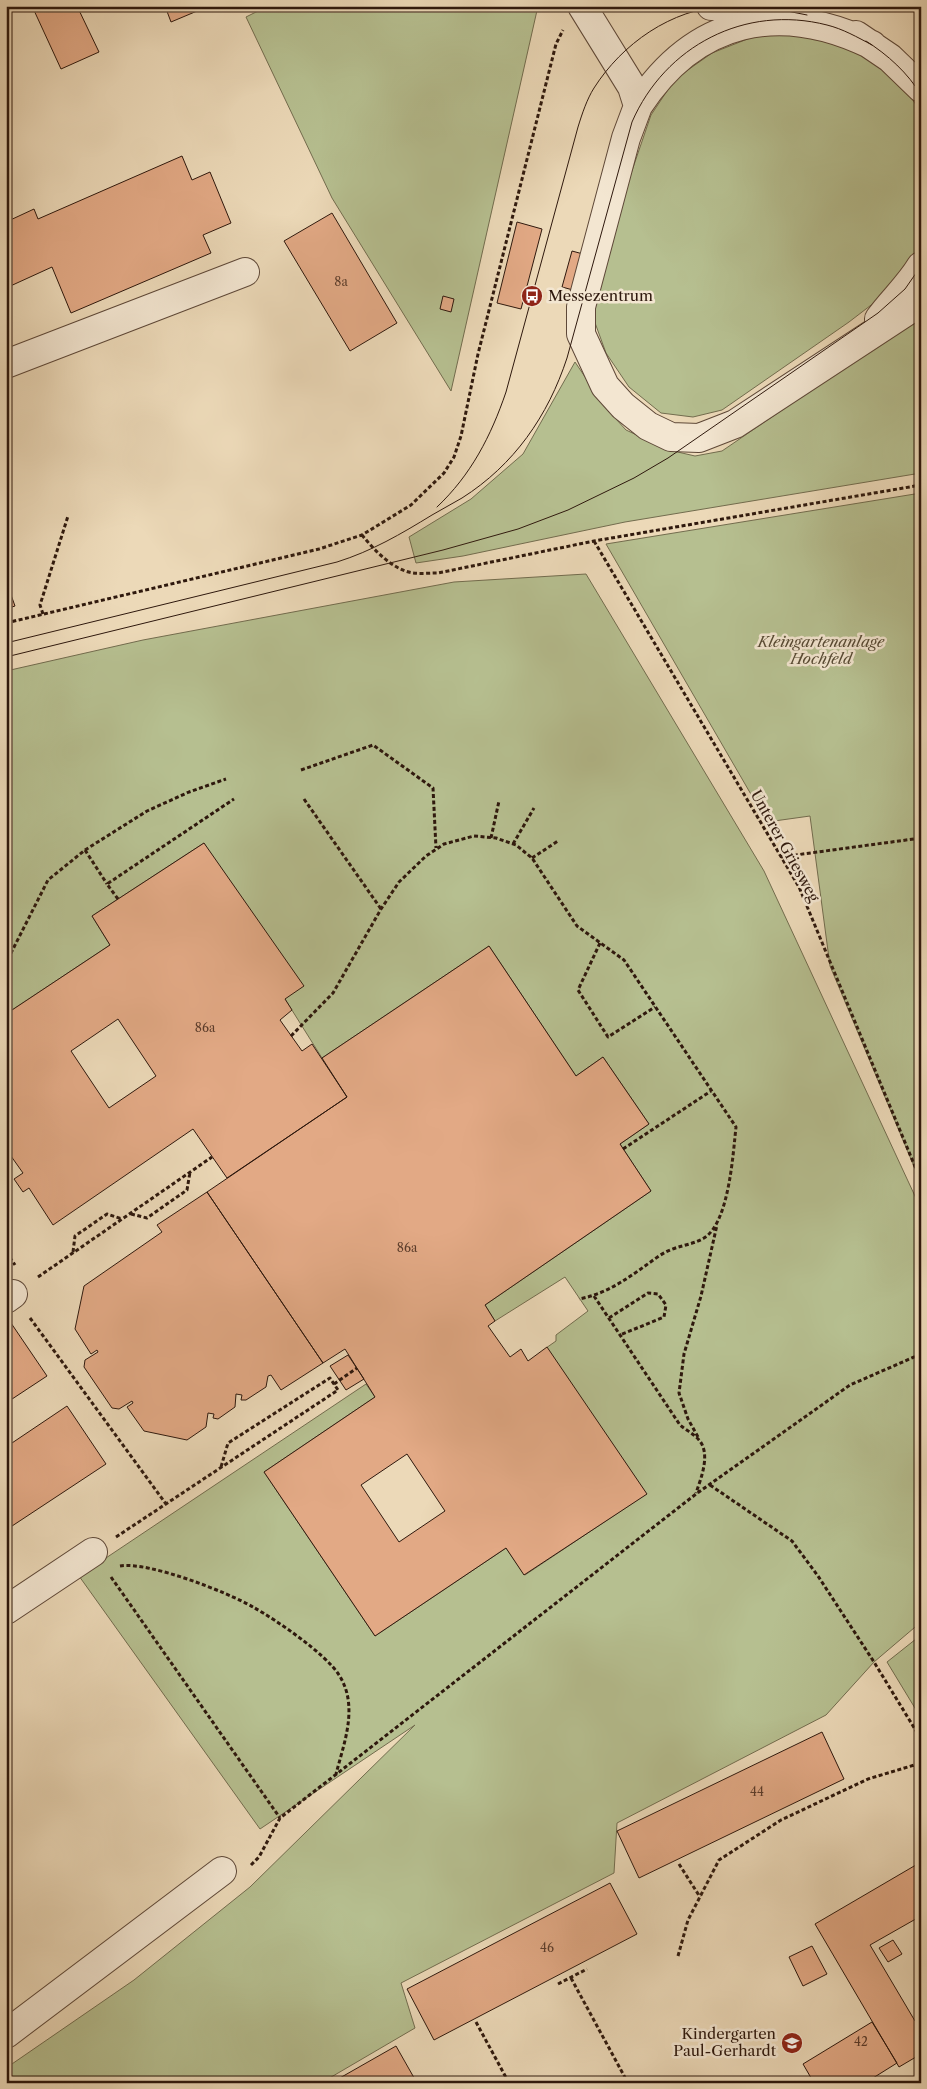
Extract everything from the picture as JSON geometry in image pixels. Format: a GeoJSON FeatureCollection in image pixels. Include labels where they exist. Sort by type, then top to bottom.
{"type":"FeatureCollection","features":[{"type":"Feature","properties":{"kind":"lane"},"geometry":{"type":"LineString","coordinates":[[582,6],[632,87],[638,106]]}},
{"type":"Feature","properties":{"kind":"lane"},"geometry":{"type":"LineString","coordinates":[[711,6],[724,6]]}},
{"type":"Feature","properties":{"kind":"lane"},"geometry":{"type":"LineString","coordinates":[[762,6],[796,12],[830,22],[852,32],[872,45],[913,81],[921,95]]}},
{"type":"Feature","properties":{"kind":"lane"},"geometry":{"type":"LineString","coordinates":[[872,45],[851,34],[811,21],[780,19],[745,24],[711,36],[682,54],[658,78],[638,106],[626,138],[581,307],[581,334],[604,386],[623,406],[648,426],[671,437],[699,438],[736,424],[921,302]]}},
{"type":"Feature","properties":{"kind":"lane"},"geometry":{"type":"LineString","coordinates":[[865,339],[891,302],[905,289],[921,266]]}},
{"type":"Feature","properties":{"kind":"lane"},"geometry":{"type":"LineString","coordinates":[[6,364],[245,272]]}},
{"type":"Feature","properties":{"kind":"lane"},"geometry":{"type":"LineString","coordinates":[[6,1610],[99,1560]]}},
{"type":"Feature","properties":{"kind":"lane"},"geometry":{"type":"LineString","coordinates":[[6,2034],[222,1871]]}},
{"type":"Feature","properties":{"kind":"path"},"geometry":{"type":"LineString","coordinates":[[6,623],[320,549],[362,535],[411,504],[444,473],[454,457],[461,436],[478,354],[554,54],[564,29]]}},
{"type":"Feature","properties":{"kind":"path"},"geometry":{"type":"LineString","coordinates":[[362,535],[374,549],[391,563],[412,573],[438,573],[594,541],[921,485]]}},
{"type":"Feature","properties":{"kind":"path"},"geometry":{"type":"LineString","coordinates":[[43,614],[40,605],[68,516]]}},
{"type":"Feature","properties":{"kind":"path","name":"Unterer Griesweg"},"geometry":{"type":"LineString","coordinates":[[594,541],[799,887],[921,1181]]}},
{"type":"Feature","properties":{"kind":"path"},"geometry":{"type":"LineString","coordinates":[[301,770],[373,745],[433,788],[436,849]]}},
{"type":"Feature","properties":{"kind":"path"},"geometry":{"type":"LineString","coordinates":[[6,958],[12,954],[48,880],[85,850],[147,811],[189,792],[226,779]]}},
{"type":"Feature","properties":{"kind":"path"},"geometry":{"type":"LineString","coordinates":[[107,884],[234,799]]}},
{"type":"Feature","properties":{"kind":"path"},"geometry":{"type":"LineString","coordinates":[[304,799],[381,909]]}},
{"type":"Feature","properties":{"kind":"path"},"geometry":{"type":"LineString","coordinates":[[491,838],[499,801]]}},
{"type":"Feature","properties":{"kind":"path"},"geometry":{"type":"LineString","coordinates":[[513,844],[534,808]]}},
{"type":"Feature","properties":{"kind":"path"},"geometry":{"type":"LineString","coordinates":[[291,1036],[333,993],[381,909],[399,882],[426,856],[444,844],[474,836],[513,844],[532,858],[577,926],[624,960],[736,1127],[729,1187],[717,1223],[702,1296],[684,1354],[679,1393],[688,1419],[704,1450],[703,1469],[696,1494]]}},
{"type":"Feature","properties":{"kind":"path"},"geometry":{"type":"LineString","coordinates":[[781,857],[921,838]]}},
{"type":"Feature","properties":{"kind":"path"},"geometry":{"type":"LineString","coordinates":[[532,858],[558,841]]}},
{"type":"Feature","properties":{"kind":"path"},"geometry":{"type":"LineString","coordinates":[[85,850],[118,899]]}},
{"type":"Feature","properties":{"kind":"path"},"geometry":{"type":"LineString","coordinates":[[600,943],[578,990],[608,1037],[655,1007]]}},
{"type":"Feature","properties":{"kind":"path"},"geometry":{"type":"LineString","coordinates":[[623,1149],[711,1091]]}},
{"type":"Feature","properties":{"kind":"path"},"geometry":{"type":"LineString","coordinates":[[166,1504],[10,1297],[212,1157]]}},
{"type":"Feature","properties":{"kind":"path"},"geometry":{"type":"LineString","coordinates":[[130,1214],[147,1218],[187,1190],[190,1172]]}},
{"type":"Feature","properties":{"kind":"path"},"geometry":{"type":"LineString","coordinates":[[73,1253],[75,1236],[106,1214],[122,1219]]}},
{"type":"Feature","properties":{"kind":"path"},"geometry":{"type":"LineString","coordinates":[[579,1299],[611,1290],[668,1249],[705,1238],[717,1223]]}},
{"type":"Feature","properties":{"kind":"path"},"geometry":{"type":"LineString","coordinates":[[609,1318],[648,1292],[658,1294],[666,1305],[664,1317],[620,1336]]}},
{"type":"Feature","properties":{"kind":"path"},"geometry":{"type":"LineString","coordinates":[[594,1296],[680,1425],[699,1440]]}},
{"type":"Feature","properties":{"kind":"path"},"geometry":{"type":"LineString","coordinates":[[99,1560],[280,1818],[696,1494],[850,1385],[921,1354]]}},
{"type":"Feature","properties":{"kind":"path"},"geometry":{"type":"LineString","coordinates":[[334,1384],[357,1368]]}},
{"type":"Feature","properties":{"kind":"path"},"geometry":{"type":"LineString","coordinates":[[99,1560],[166,1504],[338,1390],[330,1378],[228,1444],[221,1467]]}},
{"type":"Feature","properties":{"kind":"path"},"geometry":{"type":"LineString","coordinates":[[710,1485],[792,1541],[818,1576],[921,1739]]}},
{"type":"Feature","properties":{"kind":"path"},"geometry":{"type":"LineString","coordinates":[[99,1560],[154,1570],[199,1584],[253,1607],[320,1654],[340,1676],[349,1702],[349,1725],[336,1775]]}},
{"type":"Feature","properties":{"kind":"path"},"geometry":{"type":"LineString","coordinates":[[678,1956],[688,1920],[719,1860],[781,1820],[868,1779],[921,1763]]}},
{"type":"Feature","properties":{"kind":"path"},"geometry":{"type":"LineString","coordinates":[[679,1864],[700,1896]]}},
{"type":"Feature","properties":{"kind":"path"},"geometry":{"type":"LineString","coordinates":[[558,1984],[587,1969]]}},
{"type":"Feature","properties":{"kind":"path"},"geometry":{"type":"LineString","coordinates":[[571,1978],[628,2083]]}},
{"type":"Feature","properties":{"kind":"path"},"geometry":{"type":"LineString","coordinates":[[476,2022],[509,2083]]}},
{"type":"Feature","properties":{"kind":"path"},"geometry":{"type":"LineString","coordinates":[[915,2083],[921,2076]]}},
{"type":"Feature","properties":{"kind":"green space"},"geometry":{"type":"Polygon","coordinates":[[[268,6],[538,6],[451,391],[332,198],[246,17],[268,6]]]}},
{"type":"Feature","properties":{"kind":"green space"},"geometry":{"type":"Polygon","coordinates":[[[795,34],[840,42],[868,58],[892,75],[905,89],[921,112],[920,252],[892,289],[849,322],[722,410],[693,417],[661,413],[629,387],[606,353],[594,320],[596,297],[623,197],[651,115],[675,79],[712,53],[755,36],[795,34]]]}},
{"type":"Feature","properties":{"kind":"green space"},"geometry":{"type":"Polygon","coordinates":[[[921,315],[921,473],[625,522],[463,556],[416,563],[409,537],[471,499],[523,454],[575,362],[606,408],[626,430],[669,450],[695,456],[722,451],[921,315]]]}},
{"type":"Feature","properties":{"kind":"green space","name":"Kleingartenanlage Hochfeld"},"geometry":{"type":"Polygon","coordinates":[[[921,493],[921,1183],[830,966],[810,816],[767,822],[606,544],[921,493]]]}},
{"type":"Feature","properties":{"kind":"green space"},"geometry":{"type":"Polygon","coordinates":[[[586,574],[764,871],[921,1209],[921,1622],[874,1662],[826,1715],[617,1823],[614,1873],[401,1983],[415,2028],[321,2083],[6,2083],[6,2070],[9,2066],[134,1980],[250,1887],[415,1725],[260,1829],[79,1576],[366,1384],[375,1397],[264,1472],[375,1636],[506,1548],[525,1575],[646,1494],[546,1348],[556,1341],[556,1335],[588,1311],[565,1277],[495,1321],[485,1305],[651,1191],[620,1144],[649,1124],[603,1057],[576,1076],[489,946],[322,1058],[285,999],[204,843],[92,916],[110,945],[6,1014],[6,671],[143,640],[454,582],[586,574]]]}},
{"type":"Feature","properties":{"kind":"green space"},"geometry":{"type":"Polygon","coordinates":[[[921,1635],[921,1718],[887,1662],[921,1635]]]}},
{"type":"Feature","properties":{"kind":"building"},"geometry":{"type":"Polygon","coordinates":[[[32,6],[77,6],[99,52],[61,69],[32,6]]]}},
{"type":"Feature","properties":{"kind":"building"},"geometry":{"type":"Polygon","coordinates":[[[165,6],[209,6],[171,22],[165,6]]]}},
{"type":"Feature","properties":{"kind":"building"},"geometry":{"type":"Polygon","coordinates":[[[182,156],[192,180],[210,172],[231,223],[203,235],[211,253],[71,313],[52,267],[6,288],[6,222],[34,209],[38,219],[182,156]]]}},
{"type":"Feature","properties":{"kind":"building"},"geometry":{"type":"Polygon","coordinates":[[[332,213],[397,323],[350,351],[284,241],[332,213]]]}},
{"type":"Feature","properties":{"kind":"building"},"geometry":{"type":"Polygon","coordinates":[[[517,222],[542,229],[521,309],[497,303],[517,222]]]}},
{"type":"Feature","properties":{"kind":"building"},"geometry":{"type":"Polygon","coordinates":[[[572,251],[583,254],[573,290],[562,287],[572,251]]]}},
{"type":"Feature","properties":{"kind":"building"},"geometry":{"type":"Polygon","coordinates":[[[443,296],[454,299],[451,312],[440,309],[443,296]]]}},
{"type":"Feature","properties":{"kind":"building"},"geometry":{"type":"Polygon","coordinates":[[[6,581],[15,606],[6,609],[6,581]]]}},
{"type":"Feature","properties":{"kind":"building"},"geometry":{"type":"Polygon","coordinates":[[[204,843],[304,986],[285,999],[292,1010],[280,1020],[302,1051],[312,1044],[347,1097],[227,1178],[193,1129],[53,1225],[29,1188],[23,1192],[14,1179],[23,1173],[6,1149],[6,1014],[110,945],[92,916],[204,843]],[[118,1019],[71,1051],[109,1108],[156,1076],[118,1019]]]}},
{"type":"Feature","properties":{"kind":"building"},"geometry":{"type":"Polygon","coordinates":[[[489,946],[576,1076],[603,1057],[649,1124],[620,1144],[651,1191],[485,1305],[495,1321],[488,1326],[510,1357],[521,1349],[528,1361],[547,1347],[647,1494],[524,1575],[506,1548],[375,1636],[264,1472],[375,1397],[345,1349],[323,1363],[207,1192],[347,1097],[322,1058],[489,946]],[[407,1454],[361,1485],[399,1542],[445,1511],[407,1454]]]}},
{"type":"Feature","properties":{"kind":"building"},"geometry":{"type":"Polygon","coordinates":[[[207,1192],[323,1363],[281,1390],[271,1375],[268,1376],[266,1387],[246,1400],[241,1400],[242,1395],[236,1394],[235,1407],[218,1419],[213,1418],[214,1414],[208,1413],[206,1427],[187,1440],[144,1431],[127,1407],[133,1403],[132,1401],[119,1409],[112,1408],[84,1367],[85,1360],[98,1352],[97,1350],[91,1354],[75,1329],[84,1286],[162,1232],[157,1225],[207,1192]]]}},
{"type":"Feature","properties":{"kind":"building"},"geometry":{"type":"Polygon","coordinates":[[[11,1323],[47,1376],[6,1403],[6,1326],[11,1323]]]}},
{"type":"Feature","properties":{"kind":"building"},"geometry":{"type":"Polygon","coordinates":[[[348,1355],[364,1379],[346,1390],[330,1366],[348,1355]]]}},
{"type":"Feature","properties":{"kind":"building"},"geometry":{"type":"Polygon","coordinates":[[[67,1406],[106,1464],[6,1530],[6,1447],[67,1406]]]}},
{"type":"Feature","properties":{"kind":"building"},"geometry":{"type":"Polygon","coordinates":[[[822,1732],[844,1779],[639,1878],[617,1831],[822,1732]]]}},
{"type":"Feature","properties":{"kind":"building"},"geometry":{"type":"Polygon","coordinates":[[[921,1862],[921,1916],[870,1945],[915,2021],[921,2018],[921,2054],[899,2067],[815,1924],[921,1862]]]}},
{"type":"Feature","properties":{"kind":"building"},"geometry":{"type":"Polygon","coordinates":[[[610,1883],[637,1934],[434,2040],[407,1989],[610,1883]]]}},
{"type":"Feature","properties":{"kind":"building"},"geometry":{"type":"Polygon","coordinates":[[[893,1940],[902,1954],[888,1962],[879,1948],[893,1940]]]}},
{"type":"Feature","properties":{"kind":"building"},"geometry":{"type":"Polygon","coordinates":[[[812,1946],[827,1974],[803,1986],[789,1957],[812,1946]]]}},
{"type":"Feature","properties":{"kind":"building"},"geometry":{"type":"Polygon","coordinates":[[[872,2022],[897,2063],[865,2083],[814,2083],[803,2064],[872,2022]]]}},
{"type":"Feature","properties":{"kind":"building"},"geometry":{"type":"Polygon","coordinates":[[[396,2046],[417,2083],[331,2083],[396,2046]]]}},
{"type":"Feature","properties":{"kind":"tram line"},"geometry":{"type":"LineString","coordinates":[[437,507],[460,482],[479,454],[494,424],[506,392],[578,127],[591,92],[605,72],[619,57],[650,32],[686,14],[725,6]]}},
{"type":"Feature","properties":{"kind":"tram line"},"geometry":{"type":"LineString","coordinates":[[762,6],[807,15]]}},
{"type":"Feature","properties":{"kind":"tram line"},"geometry":{"type":"LineString","coordinates":[[6,643],[337,562],[386,542],[481,485],[498,470],[527,437],[550,400],[567,358],[632,122],[646,95],[665,72],[687,52],[711,37],[738,26],[767,21],[796,20],[827,25],[872,45]]}},
{"type":"Feature","properties":{"kind":"tram line"},"geometry":{"type":"LineString","coordinates":[[866,41],[897,65],[921,95]]}},
{"type":"Feature","properties":{"kind":"tram line"},"geometry":{"type":"LineString","coordinates":[[6,657],[443,550],[518,529],[568,510],[634,478],[668,458],[878,313],[905,289],[921,266]]}},
{"type":"Feature","properties":{"kind":"place","name":"Messezentrum"},"geometry":{"type":"Point","coordinates":[532,296]}},
{"type":"Feature","properties":{"kind":"place","name":"Kindergarten Paul-Gerhardt"},"geometry":{"type":"Point","coordinates":[792,2043]}}]}
